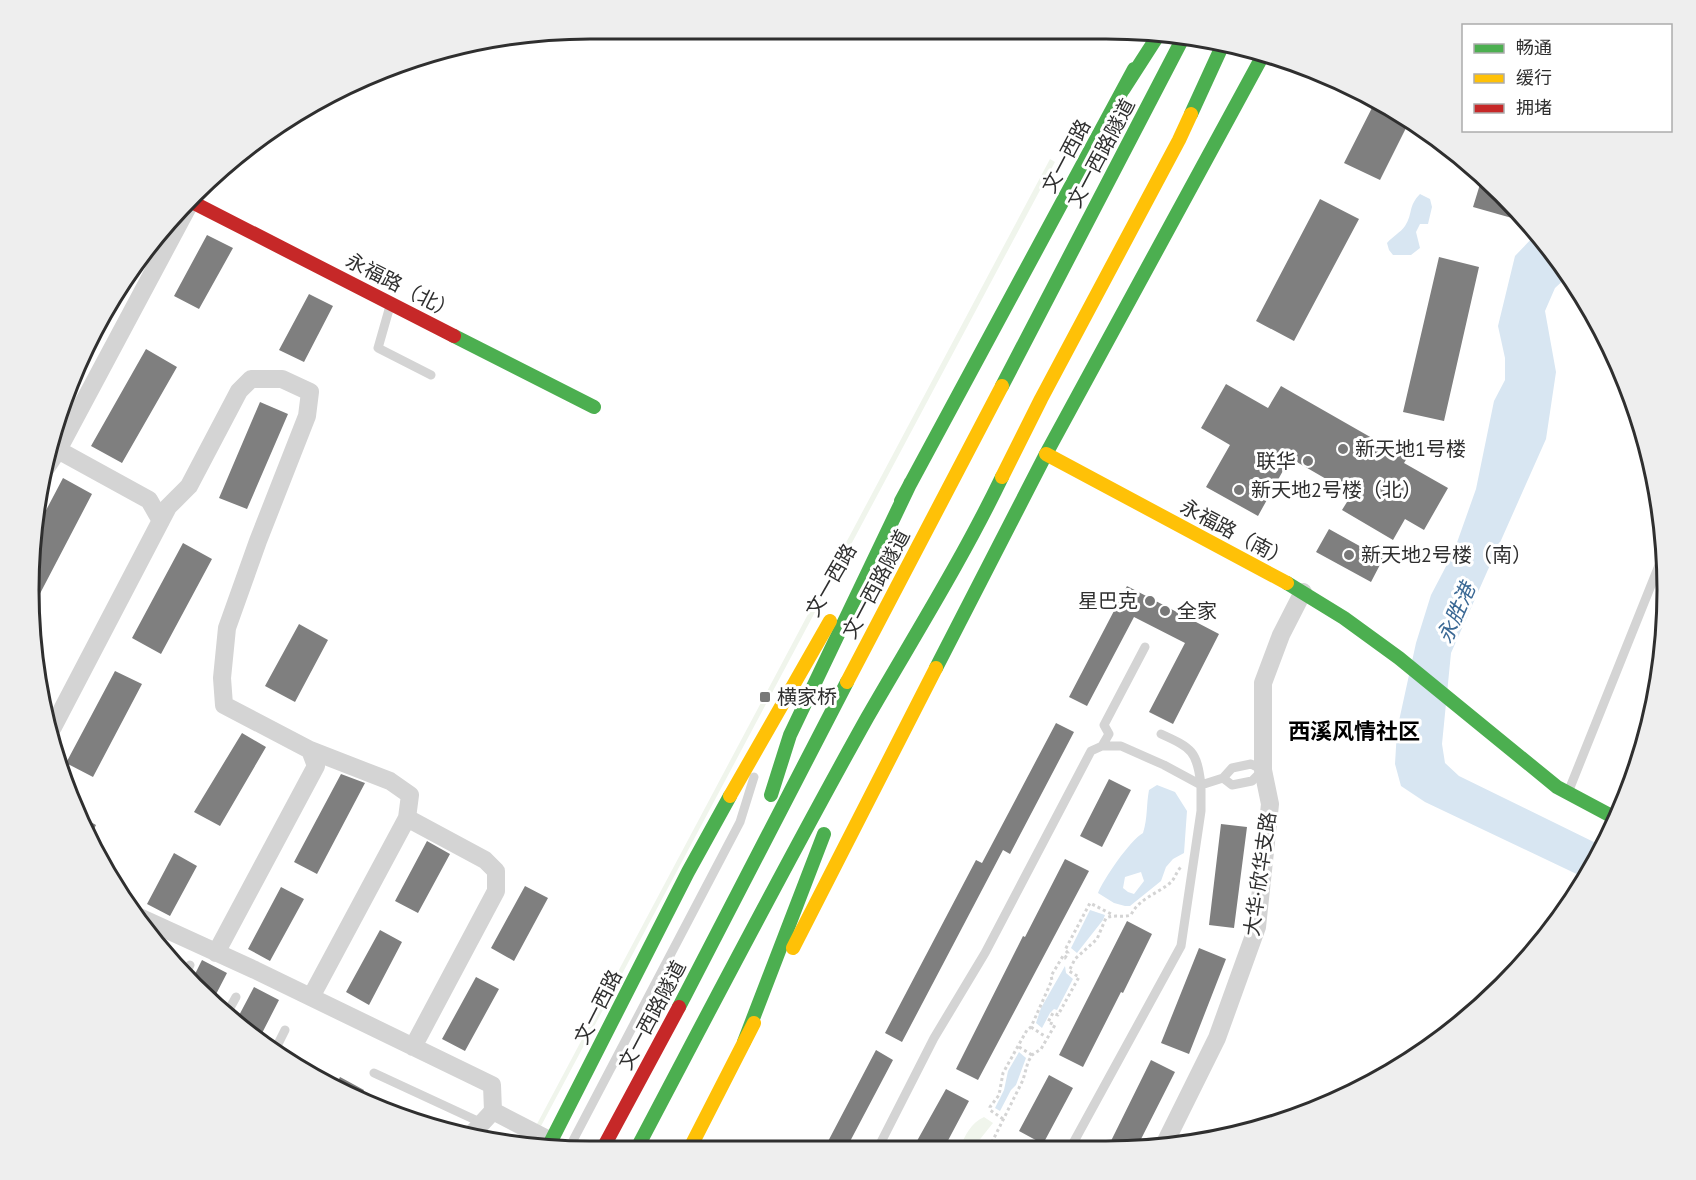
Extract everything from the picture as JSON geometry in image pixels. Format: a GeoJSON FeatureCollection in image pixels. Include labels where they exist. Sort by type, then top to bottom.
{"type":"FeatureCollection","features":[{"type":"Feature","properties":{"kind":"main road","name":"文一西路"},"geometry":{"type":"LineString","coordinates":[[552,1140],[688,872],[773,718],[911,482],[1150,41]]}},
{"type":"Feature","properties":{"kind":"main road"},"geometry":{"type":"LineString","coordinates":[[1123,90],[1155,41]]}},
{"type":"Feature","properties":{"kind":"main road","name":"文一西路隧道"},"geometry":{"type":"LineString","coordinates":[[607,1141],[724,923],[1180,44]]}},
{"type":"Feature","properties":{"kind":"main road"},"geometry":{"type":"LineString","coordinates":[[1179,140],[1220,51]]}},
{"type":"Feature","properties":{"kind":"main road"},"geometry":{"type":"LineString","coordinates":[[641,1141],[867,719],[977,529],[1041,399],[1179,140],[1229,53]]}},
{"type":"Feature","properties":{"kind":"main road"},"geometry":{"type":"LineString","coordinates":[[693,1141],[1046,454],[1260,61]]}},
{"type":"Feature","properties":{"kind":"main road","name":"永福路（北）"},"geometry":{"type":"LineString","coordinates":[[196,204],[594,407]]}},
{"type":"Feature","properties":{"kind":"main road","name":"永福路（南）"},"geometry":{"type":"LineString","coordinates":[[1046,454],[1303,592],[1344,618],[1399,658],[1557,787],[1609,815]]}},
{"type":"Feature","properties":{"kind":"main road"},"geometry":{"type":"LineString","coordinates":[[746,878],[790,735],[911,482]]}},
{"type":"Feature","properties":{"kind":"main road"},"geometry":{"type":"LineString","coordinates":[[744,1042],[867,719]]}},
{"type":"Feature","properties":{"kind":"street"},"geometry":{"type":"LineString","coordinates":[[161,521],[149,500],[58,450],[177,226]]}},
{"type":"Feature","properties":{"kind":"street"},"geometry":{"type":"LineString","coordinates":[[56,722],[168,507],[189,486],[239,391],[251,379],[282,380],[310,392],[308,416],[258,541],[227,628],[222,678],[224,705],[310,750],[390,781],[410,795],[407,818],[311,997]]}},
{"type":"Feature","properties":{"kind":"street","name":"大华·欣华支路"},"geometry":{"type":"LineString","coordinates":[[1168,1137],[1218,1038],[1257,927],[1270,804],[1263,770],[1263,683],[1281,635],[1303,592]]}},
{"type":"Feature","properties":{"kind":"street"},"geometry":{"type":"LineString","coordinates":[[216,953],[316,766],[310,750]]}},
{"type":"Feature","properties":{"kind":"street"},"geometry":{"type":"LineString","coordinates":[[407,818],[485,860],[496,871],[496,891],[413,1047]]}},
{"type":"Feature","properties":{"kind":"street"},"geometry":{"type":"LineString","coordinates":[[151,923],[492,1085],[487,1117],[477,1129]]}},
{"type":"Feature","properties":{"kind":"street"},"geometry":{"type":"LineString","coordinates":[[487,1117],[533,1138]]}},
{"type":"Feature","properties":{"kind":"lane"},"geometry":{"type":"LineString","coordinates":[[391,303],[378,348],[432,375]]}},
{"type":"Feature","properties":{"kind":"lane"},"geometry":{"type":"LineString","coordinates":[[1568,792],[1656,572]]}},
{"type":"Feature","properties":{"kind":"lane"},"geometry":{"type":"LineString","coordinates":[[1102,746],[1109,734],[1104,725],[1145,647]]}},
{"type":"Feature","properties":{"kind":"lane"},"geometry":{"type":"LineString","coordinates":[[573,1141],[740,822],[773,718]]}},
{"type":"Feature","properties":{"kind":"lane"},"geometry":{"type":"LineString","coordinates":[[1074,1141],[1182,946],[1201,811],[1201,785],[1198,761],[1191,752],[1178,742],[1161,734]]}},
{"type":"Feature","properties":{"kind":"lane"},"geometry":{"type":"LineString","coordinates":[[882,1141],[934,1038],[984,953],[1091,751],[1102,746],[1121,746],[1201,785],[1223,778],[1232,768],[1251,764],[1263,770],[1252,781],[1232,785],[1223,778]]}},
{"type":"Feature","properties":{"kind":"lane"},"geometry":{"type":"LineString","coordinates":[[231,1007],[236,997]]}},
{"type":"Feature","properties":{"kind":"lane"},"geometry":{"type":"LineString","coordinates":[[278,1044],[285,1030]]}},
{"type":"Feature","properties":{"kind":"lane"},"geometry":{"type":"LineString","coordinates":[[374,1073],[487,1117]]}},
{"type":"Feature","properties":{"kind":"path"},"geometry":{"type":"LineString","coordinates":[[1075,959],[1065,950],[1090,903],[1113,915],[1131,915],[1134,908],[1173,880],[1180,867],[1194,863]]}},
{"type":"Feature","properties":{"kind":"path"},"geometry":{"type":"LineString","coordinates":[[992,1141],[1023,1080],[1032,1055],[1041,1049],[1054,1025],[1048,1022],[1053,1013],[1058,1015],[1078,977],[1069,970],[1075,959],[1097,939],[1106,918],[1113,915]]}},
{"type":"Feature","properties":{"kind":"path"},"geometry":{"type":"LineString","coordinates":[[1003,1119],[990,1110],[990,1107],[999,1095],[1003,1073],[1027,1030],[1031,1027],[1052,980],[1051,976],[1063,956],[1065,958],[1068,953]]}},
{"type":"Feature","properties":{"kind":"path"},"geometry":{"type":"LineString","coordinates":[[1031,1027],[1046,1036]]}},
{"type":"Feature","properties":{"kind":"path"},"geometry":{"type":"LineString","coordinates":[[1019,1047],[1032,1055]]}},
{"type":"Feature","properties":{"kind":"shaded area"},"geometry":{"type":"Polygon","coordinates":[[[1050,159],[1055,162],[541,1126],[537,1124],[1050,159]]]}},
{"type":"Feature","properties":{"kind":"shaded area"},"geometry":{"type":"Polygon","coordinates":[[[984,1117],[993,1123],[979,1141],[963,1141],[969,1130],[984,1117]]]}},
{"type":"Feature","properties":{"kind":"water"},"geometry":{"type":"Polygon","coordinates":[[[1420,194],[1430,199],[1432,207],[1428,224],[1420,224],[1416,232],[1420,248],[1411,255],[1393,255],[1387,243],[1405,226],[1414,202],[1420,194]]]}},
{"type":"Feature","properties":{"kind":"water","name":"永胜港"},"geometry":{"type":"Polygon","coordinates":[[[1531,240],[1562,281],[1555,288],[1545,311],[1556,372],[1546,439],[1451,653],[1442,744],[1445,763],[1459,776],[1595,843],[1578,874],[1425,802],[1401,786],[1395,764],[1397,730],[1416,643],[1431,595],[1454,551],[1476,489],[1494,401],[1505,380],[1505,358],[1498,326],[1515,256],[1531,240]]]}},
{"type":"Feature","properties":{"kind":"water"},"geometry":{"type":"Polygon","coordinates":[[[1157,785],[1175,792],[1187,811],[1184,853],[1173,859],[1166,867],[1161,881],[1130,906],[1125,906],[1114,903],[1098,893],[1118,861],[1143,833],[1149,790],[1157,785]],[[1141,872],[1125,877],[1123,888],[1134,894],[1144,881],[1141,872]]]}},
{"type":"Feature","properties":{"kind":"water"},"geometry":{"type":"Polygon","coordinates":[[[1090,910],[1105,915],[1077,953],[1071,948],[1090,910]]]}},
{"type":"Feature","properties":{"kind":"water"},"geometry":{"type":"Polygon","coordinates":[[[1065,966],[1066,973],[1073,979],[1057,1010],[1054,1009],[1050,1013],[1042,1028],[1036,1023],[1041,1008],[1065,966]]]}},
{"type":"Feature","properties":{"kind":"water"},"geometry":{"type":"Polygon","coordinates":[[[1019,1052],[1026,1058],[1016,1085],[1000,1111],[995,1108],[1004,1090],[1008,1071],[1019,1052]]]}},
{"type":"Feature","properties":{"kind":"building"},"geometry":{"type":"Polygon","coordinates":[[[1372,108],[1406,128],[1380,180],[1344,163],[1372,108]]]}},
{"type":"Feature","properties":{"kind":"building"},"geometry":{"type":"Polygon","coordinates":[[[1480,185],[1512,218],[1473,207],[1480,185]]]}},
{"type":"Feature","properties":{"kind":"building"},"geometry":{"type":"Polygon","coordinates":[[[1320,199],[1359,219],[1294,341],[1256,321],[1320,199]]]}},
{"type":"Feature","properties":{"kind":"building"},"geometry":{"type":"Polygon","coordinates":[[[207,235],[233,248],[199,309],[174,296],[207,235]]]}},
{"type":"Feature","properties":{"kind":"building"},"geometry":{"type":"Polygon","coordinates":[[[1439,257],[1479,267],[1444,421],[1403,412],[1439,257]]]}},
{"type":"Feature","properties":{"kind":"building"},"geometry":{"type":"Polygon","coordinates":[[[309,294],[333,306],[304,362],[279,350],[309,294]]]}},
{"type":"Feature","properties":{"kind":"building"},"geometry":{"type":"Polygon","coordinates":[[[146,349],[177,367],[122,463],[91,446],[146,349]]]}},
{"type":"Feature","properties":{"kind":"building","name":"新天地1号楼"},"geometry":{"type":"Polygon","coordinates":[[[1226,384],[1268,408],[1281,386],[1407,458],[1404,463],[1448,488],[1424,530],[1405,519],[1393,540],[1342,510],[1352,494],[1290,458],[1258,516],[1206,487],[1230,445],[1201,428],[1226,384]]]}},
{"type":"Feature","properties":{"kind":"building"},"geometry":{"type":"Polygon","coordinates":[[[260,402],[288,414],[247,509],[219,498],[260,402]]]}},
{"type":"Feature","properties":{"kind":"building"},"geometry":{"type":"Polygon","coordinates":[[[63,478],[92,494],[39,595],[40,554],[45,512],[63,478]]]}},
{"type":"Feature","properties":{"kind":"building","name":"新天地2号楼（南）"},"geometry":{"type":"Polygon","coordinates":[[[1329,529],[1383,559],[1371,582],[1316,552],[1329,529]]]}},
{"type":"Feature","properties":{"kind":"building"},"geometry":{"type":"Polygon","coordinates":[[[183,543],[212,559],[161,654],[132,638],[183,543]]]}},
{"type":"Feature","properties":{"kind":"building"},"geometry":{"type":"Polygon","coordinates":[[[1127,586],[1219,634],[1173,724],[1149,712],[1185,643],[1134,617],[1087,706],[1069,697],[1127,586]]]}},
{"type":"Feature","properties":{"kind":"building"},"geometry":{"type":"Polygon","coordinates":[[[299,624],[328,640],[295,702],[265,686],[299,624]]]}},
{"type":"Feature","properties":{"kind":"building"},"geometry":{"type":"Polygon","coordinates":[[[115,671],[142,684],[93,777],[67,762],[115,671]]]}},
{"type":"Feature","properties":{"kind":"building"},"geometry":{"type":"Polygon","coordinates":[[[1056,723],[1074,732],[1010,854],[1003,850],[902,1042],[885,1033],[976,860],[982,863],[1056,723]]]}},
{"type":"Feature","properties":{"kind":"building"},"geometry":{"type":"Polygon","coordinates":[[[242,733],[266,747],[220,826],[194,812],[242,733]]]}},
{"type":"Feature","properties":{"kind":"building"},"geometry":{"type":"Polygon","coordinates":[[[341,774],[365,783],[317,874],[294,862],[341,774]]]}},
{"type":"Feature","properties":{"kind":"building"},"geometry":{"type":"Polygon","coordinates":[[[1109,779],[1131,790],[1102,847],[1080,836],[1109,779]]]}},
{"type":"Feature","properties":{"kind":"building"},"geometry":{"type":"Polygon","coordinates":[[[1221,824],[1247,827],[1234,928],[1209,925],[1221,824]]]}},
{"type":"Feature","properties":{"kind":"building"},"geometry":{"type":"Polygon","coordinates":[[[427,841],[450,854],[418,913],[395,901],[427,841]]]}},
{"type":"Feature","properties":{"kind":"building"},"geometry":{"type":"Polygon","coordinates":[[[174,853],[197,866],[170,916],[147,904],[174,853]]]}},
{"type":"Feature","properties":{"kind":"building"},"geometry":{"type":"Polygon","coordinates":[[[1065,859],[1089,871],[978,1080],[956,1069],[1023,936],[1025,937],[1065,859]]]}},
{"type":"Feature","properties":{"kind":"building"},"geometry":{"type":"Polygon","coordinates":[[[525,886],[548,898],[514,961],[491,948],[525,886]]]}},
{"type":"Feature","properties":{"kind":"building"},"geometry":{"type":"Polygon","coordinates":[[[281,887],[304,899],[270,961],[248,949],[281,887]]]}},
{"type":"Feature","properties":{"kind":"building"},"geometry":{"type":"Polygon","coordinates":[[[1127,921],[1152,934],[1083,1067],[1059,1055],[1127,921]]]}},
{"type":"Feature","properties":{"kind":"building"},"geometry":{"type":"Polygon","coordinates":[[[380,930],[402,942],[369,1005],[346,992],[380,930]]]}},
{"type":"Feature","properties":{"kind":"building"},"geometry":{"type":"Polygon","coordinates":[[[1199,948],[1226,959],[1189,1054],[1161,1043],[1199,948]]]}},
{"type":"Feature","properties":{"kind":"building"},"geometry":{"type":"Polygon","coordinates":[[[202,960],[227,973],[216,994],[195,974],[202,960]]]}},
{"type":"Feature","properties":{"kind":"building"},"geometry":{"type":"Polygon","coordinates":[[[476,977],[499,989],[465,1051],[442,1039],[476,977]]]}},
{"type":"Feature","properties":{"kind":"building"},"geometry":{"type":"Polygon","coordinates":[[[254,987],[279,1000],[262,1032],[240,1014],[254,987]]]}},
{"type":"Feature","properties":{"kind":"building"},"geometry":{"type":"Polygon","coordinates":[[[876,1050],[893,1060],[850,1141],[828,1141],[876,1050]]]}},
{"type":"Feature","properties":{"kind":"building"},"geometry":{"type":"Polygon","coordinates":[[[1151,1060],[1175,1072],[1141,1140],[1111,1141],[1151,1060]]]}},
{"type":"Feature","properties":{"kind":"building"},"geometry":{"type":"Polygon","coordinates":[[[1049,1075],[1073,1088],[1045,1141],[1037,1141],[1019,1131],[1049,1075]]]}},
{"type":"Feature","properties":{"kind":"building"},"geometry":{"type":"Polygon","coordinates":[[[340,1077],[364,1090],[363,1092],[338,1080],[340,1077]]]}},
{"type":"Feature","properties":{"kind":"building"},"geometry":{"type":"Polygon","coordinates":[[[946,1089],[969,1101],[948,1141],[917,1141],[946,1089]]]}},
{"type":"Feature","properties":{"kind":"traffic: fast"},"geometry":{"type":"LineString","coordinates":[[1123,90],[1154,41]]}},
{"type":"Feature","properties":{"kind":"traffic: fast"},"geometry":{"type":"LineString","coordinates":[[1002,386],[1180,44]]}},
{"type":"Feature","properties":{"kind":"traffic: fast"},"geometry":{"type":"LineString","coordinates":[[1191,114],[1220,51]]}},
{"type":"Feature","properties":{"kind":"traffic: fast"},"geometry":{"type":"LineString","coordinates":[[936,668],[1046,454],[1260,61]]}},
{"type":"Feature","properties":{"kind":"traffic: fast"},"geometry":{"type":"LineString","coordinates":[[901,501],[1134,69]]}},
{"type":"Feature","properties":{"kind":"traffic: fast"},"geometry":{"type":"LineString","coordinates":[[454,336],[594,407]]}},
{"type":"Feature","properties":{"kind":"traffic: fast"},"geometry":{"type":"LineString","coordinates":[[641,1141],[808,826],[867,718],[954,569],[1002,477]]}},
{"type":"Feature","properties":{"kind":"traffic: fast"},"geometry":{"type":"LineString","coordinates":[[771,795],[790,735],[911,482]]}},
{"type":"Feature","properties":{"kind":"traffic: fast"},"geometry":{"type":"LineString","coordinates":[[1287,583],[1344,618],[1399,658],[1557,787],[1609,815]]}},
{"type":"Feature","properties":{"kind":"traffic: fast"},"geometry":{"type":"LineString","coordinates":[[679,1007],[847,682]]}},
{"type":"Feature","properties":{"kind":"traffic: fast"},"geometry":{"type":"LineString","coordinates":[[552,1140],[688,872],[730,796]]}},
{"type":"Feature","properties":{"kind":"traffic: fast"},"geometry":{"type":"LineString","coordinates":[[744,1042],[824,834]]}},
{"type":"Feature","properties":{"kind":"traffic: slow"},"geometry":{"type":"LineString","coordinates":[[1002,477],[1191,114]]}},
{"type":"Feature","properties":{"kind":"traffic: slow"},"geometry":{"type":"LineString","coordinates":[[847,682],[1002,386]]}},
{"type":"Feature","properties":{"kind":"traffic: slow"},"geometry":{"type":"LineString","coordinates":[[1046,454],[1287,583]]}},
{"type":"Feature","properties":{"kind":"traffic: slow"},"geometry":{"type":"LineString","coordinates":[[730,796],[830,621]]}},
{"type":"Feature","properties":{"kind":"traffic: slow"},"geometry":{"type":"LineString","coordinates":[[793,948],[936,668]]}},
{"type":"Feature","properties":{"kind":"traffic: slow"},"geometry":{"type":"LineString","coordinates":[[694,1141],[754,1023]]}},
{"type":"Feature","properties":{"kind":"traffic: jam"},"geometry":{"type":"LineString","coordinates":[[196,204],[454,336]]}},
{"type":"Feature","properties":{"kind":"traffic: jam"},"geometry":{"type":"LineString","coordinates":[[607,1141],[679,1007]]}},
{"type":"Feature","properties":{"kind":"place","name":"新天地1号楼"},"geometry":{"type":"Point","coordinates":[1343,449]}},
{"type":"Feature","properties":{"kind":"place","name":"联华"},"geometry":{"type":"Point","coordinates":[1308,461]}},
{"type":"Feature","properties":{"kind":"place","name":"新天地2号楼（北）"},"geometry":{"type":"Point","coordinates":[1239,490]}},
{"type":"Feature","properties":{"kind":"place","name":"新天地2号楼（南）"},"geometry":{"type":"Point","coordinates":[1349,555]}},
{"type":"Feature","properties":{"kind":"place","name":"星巴克"},"geometry":{"type":"Point","coordinates":[1150,601]}},
{"type":"Feature","properties":{"kind":"place","name":"全家"},"geometry":{"type":"Point","coordinates":[1165,611]}},
{"type":"Feature","properties":{"kind":"place","name":"横家桥"},"geometry":{"type":"Point","coordinates":[765,697]}},
{"type":"Feature","properties":{"kind":"district","name":"西溪风情社区"},"geometry":{"type":"Point","coordinates":[1354,731]}}]}
